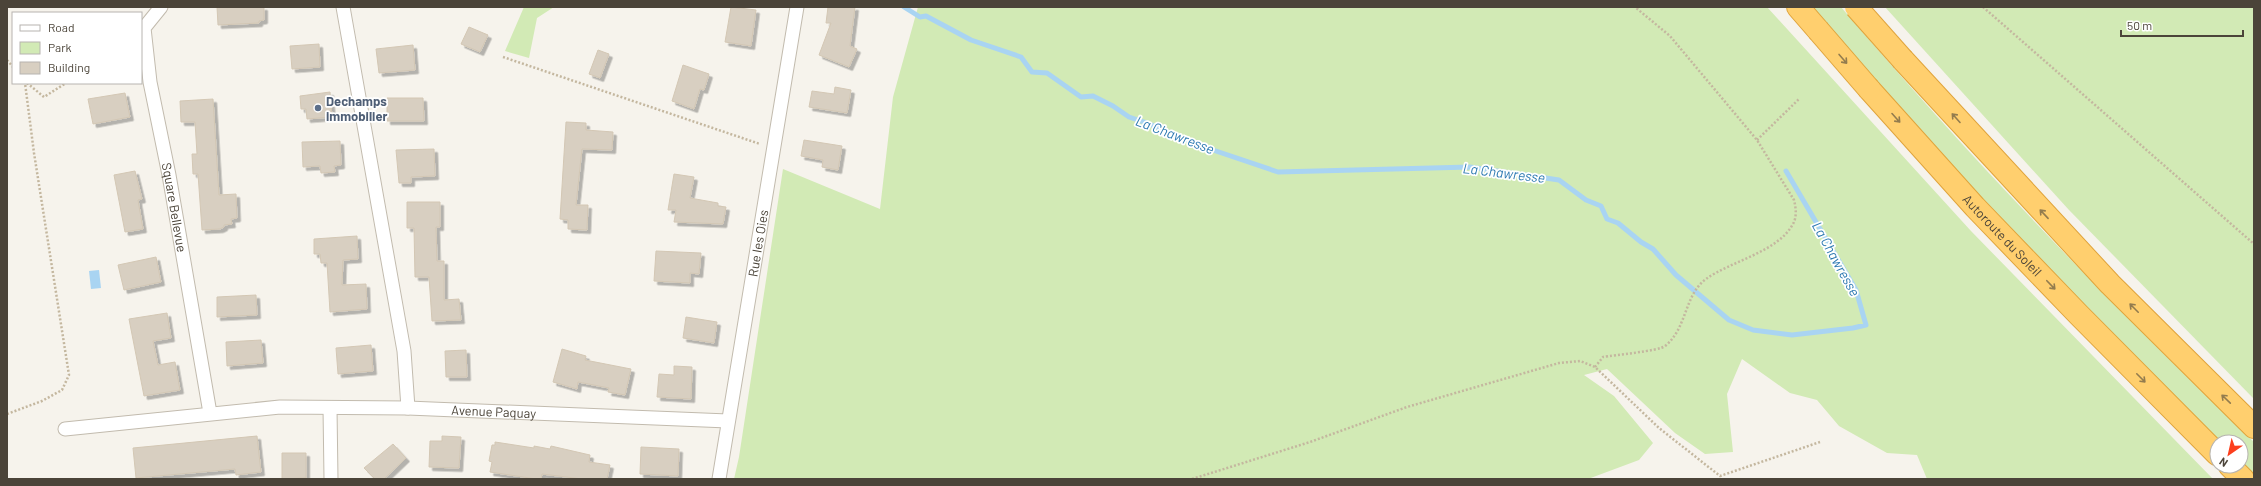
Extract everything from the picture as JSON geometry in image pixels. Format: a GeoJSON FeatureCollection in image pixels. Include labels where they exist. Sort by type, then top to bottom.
{"type":"FeatureCollection","features":[{"type":"Feature","properties":{"kind":"highway","name":"Autoroute du Soleil"},"geometry":{"type":"LineString","coordinates":[[1798,7],[1975,207],[2079,315],[2209,446]]}},
{"type":"Feature","properties":{"kind":"highway"},"geometry":{"type":"LineString","coordinates":[[1856,7],[2104,278],[2254,427]]}},
{"type":"Feature","properties":{"kind":"street","name":"Square Bellevue"},"geometry":{"type":"LineString","coordinates":[[161,7],[143,29],[150,82],[169,175],[210,413]]}},
{"type":"Feature","properties":{"kind":"street"},"geometry":{"type":"LineString","coordinates":[[343,7],[404,351],[408,408]]}},
{"type":"Feature","properties":{"kind":"street","name":"Rue les Oies"},"geometry":{"type":"LineString","coordinates":[[719,479],[797,7]]}},
{"type":"Feature","properties":{"kind":"street"},"geometry":{"type":"LineString","coordinates":[[65,430],[210,413],[280,407],[330,408],[331,479]]}},
{"type":"Feature","properties":{"kind":"street","name":"Avenue Paquay"},"geometry":{"type":"LineString","coordinates":[[330,408],[408,408],[728,421]]}},
{"type":"Feature","properties":{"kind":"path"},"geometry":{"type":"LineString","coordinates":[[1595,366],[1603,357],[1664,347],[1675,336],[1697,288],[1706,279],[1764,249],[1782,237],[1794,224],[1796,211],[1794,200],[1757,140],[1670,36],[1635,7]]}},
{"type":"Feature","properties":{"kind":"path"},"geometry":{"type":"LineString","coordinates":[[1983,7],[2254,244]]}},
{"type":"Feature","properties":{"kind":"path"},"geometry":{"type":"LineString","coordinates":[[503,57],[774,149]]}},
{"type":"Feature","properties":{"kind":"path"},"geometry":{"type":"LineString","coordinates":[[7,414],[42,401],[62,390],[69,375],[34,153],[26,84]]}},
{"type":"Feature","properties":{"kind":"path"},"geometry":{"type":"LineString","coordinates":[[27,84],[44,97],[64,84]]}},
{"type":"Feature","properties":{"kind":"path"},"geometry":{"type":"LineString","coordinates":[[1757,140],[1799,99]]}},
{"type":"Feature","properties":{"kind":"path"},"geometry":{"type":"LineString","coordinates":[[1192,479],[1310,442],[1407,407],[1559,363],[1580,361],[1595,366],[1659,428],[1721,478],[1820,442]]}},
{"type":"Feature","properties":{"kind":"green space"},"geometry":{"type":"Polygon","coordinates":[[[524,7],[554,7],[537,18],[529,58],[505,51],[524,7]]]}},
{"type":"Feature","properties":{"kind":"green space"},"geometry":{"type":"Polygon","coordinates":[[[918,7],[1767,7],[1971,231],[2213,479],[1927,479],[1917,455],[1887,453],[1839,426],[1817,400],[1790,393],[1742,359],[1727,394],[1733,452],[1705,454],[1675,433],[1607,369],[1584,375],[1614,396],[1653,443],[1639,460],[1588,479],[734,479],[739,457],[783,169],[880,209],[893,97],[918,7]]]}},
{"type":"Feature","properties":{"kind":"green space"},"geometry":{"type":"Polygon","coordinates":[[[1811,7],[1841,7],[1940,120],[2042,230],[2094,284],[2246,434],[2213,434],[2151,375],[1982,199],[1811,7]]]}},
{"type":"Feature","properties":{"kind":"green space"},"geometry":{"type":"Polygon","coordinates":[[[1885,7],[2254,7],[2254,399],[2069,210],[1885,7]]]}},
{"type":"Feature","properties":{"kind":"green space"},"geometry":{"type":"Polygon","coordinates":[[[2249,437],[2254,442],[2254,474],[2249,469],[2249,437]]]}},
{"type":"Feature","properties":{"kind":"water"},"geometry":{"type":"Polygon","coordinates":[[[99,270],[101,288],[91,289],[89,271],[99,270]]]}},
{"type":"Feature","properties":{"kind":"building"},"geometry":{"type":"Polygon","coordinates":[[[217,7],[264,7],[264,20],[259,21],[259,23],[218,25],[217,7]]]}},
{"type":"Feature","properties":{"kind":"building"},"geometry":{"type":"Polygon","coordinates":[[[731,7],[756,10],[751,46],[725,42],[731,7]]]}},
{"type":"Feature","properties":{"kind":"building"},"geometry":{"type":"Polygon","coordinates":[[[828,7],[855,7],[850,46],[857,49],[849,67],[819,55],[831,23],[826,23],[828,7]]]}},
{"type":"Feature","properties":{"kind":"building"},"geometry":{"type":"Polygon","coordinates":[[[469,27],[488,35],[480,52],[461,44],[469,27]]]}},
{"type":"Feature","properties":{"kind":"building"},"geometry":{"type":"Polygon","coordinates":[[[319,44],[320,67],[292,69],[290,46],[319,44]]]}},
{"type":"Feature","properties":{"kind":"building"},"geometry":{"type":"Polygon","coordinates":[[[413,45],[415,70],[379,73],[376,49],[413,45]]]}},
{"type":"Feature","properties":{"kind":"building"},"geometry":{"type":"Polygon","coordinates":[[[598,50],[609,54],[600,78],[589,74],[598,50]]]}},
{"type":"Feature","properties":{"kind":"building"},"geometry":{"type":"Polygon","coordinates":[[[683,65],[709,74],[704,90],[700,89],[694,109],[672,101],[683,65]]]}},
{"type":"Feature","properties":{"kind":"building"},"geometry":{"type":"Polygon","coordinates":[[[835,87],[851,90],[847,113],[809,107],[812,91],[834,94],[835,87]]]}},
{"type":"Feature","properties":{"kind":"building"},"geometry":{"type":"Polygon","coordinates":[[[330,92],[332,117],[307,119],[306,109],[301,109],[300,96],[330,92]]]}},
{"type":"Feature","properties":{"kind":"building"},"geometry":{"type":"Polygon","coordinates":[[[125,93],[130,117],[93,124],[88,99],[125,93]]]}},
{"type":"Feature","properties":{"kind":"building"},"geometry":{"type":"Polygon","coordinates":[[[387,98],[423,98],[424,121],[387,121],[387,98]]]}},
{"type":"Feature","properties":{"kind":"building"},"geometry":{"type":"Polygon","coordinates":[[[213,99],[219,195],[236,194],[237,218],[231,219],[232,224],[224,225],[224,227],[220,229],[202,230],[198,174],[193,174],[192,154],[197,154],[195,122],[181,122],[180,101],[213,99]]]}},
{"type":"Feature","properties":{"kind":"building"},"geometry":{"type":"Polygon","coordinates":[[[566,122],[586,123],[586,130],[613,132],[612,150],[582,149],[576,205],[588,205],[587,230],[568,229],[568,220],[560,219],[566,122]]]}},
{"type":"Feature","properties":{"kind":"building"},"geometry":{"type":"Polygon","coordinates":[[[804,140],[842,146],[838,170],[822,167],[823,160],[801,156],[804,140]]]}},
{"type":"Feature","properties":{"kind":"building"},"geometry":{"type":"Polygon","coordinates":[[[340,141],[341,165],[334,166],[335,172],[321,173],[320,166],[303,167],[302,142],[340,141]]]}},
{"type":"Feature","properties":{"kind":"building"},"geometry":{"type":"Polygon","coordinates":[[[434,149],[435,176],[411,177],[411,183],[399,183],[396,150],[434,149]]]}},
{"type":"Feature","properties":{"kind":"building"},"geometry":{"type":"Polygon","coordinates":[[[135,171],[142,199],[138,200],[143,229],[125,232],[114,175],[135,171]]]}},
{"type":"Feature","properties":{"kind":"building"},"geometry":{"type":"Polygon","coordinates":[[[674,174],[694,177],[690,198],[718,203],[718,206],[726,207],[723,224],[674,222],[676,210],[668,210],[674,174]]]}},
{"type":"Feature","properties":{"kind":"building"},"geometry":{"type":"Polygon","coordinates":[[[407,202],[440,202],[440,227],[436,227],[437,261],[444,261],[444,300],[459,299],[461,320],[432,321],[429,277],[415,277],[414,228],[407,228],[407,202]]]}},
{"type":"Feature","properties":{"kind":"building"},"geometry":{"type":"Polygon","coordinates":[[[357,236],[358,259],[343,260],[342,285],[366,284],[367,309],[330,312],[327,263],[321,263],[320,254],[314,254],[314,239],[357,236]]]}},
{"type":"Feature","properties":{"kind":"building"},"geometry":{"type":"Polygon","coordinates":[[[656,251],[701,253],[699,274],[690,273],[690,283],[654,281],[656,251]]]}},
{"type":"Feature","properties":{"kind":"building"},"geometry":{"type":"Polygon","coordinates":[[[156,257],[161,282],[124,290],[118,265],[156,257]]]}},
{"type":"Feature","properties":{"kind":"building"},"geometry":{"type":"Polygon","coordinates":[[[256,295],[257,315],[217,317],[217,297],[256,295]]]}},
{"type":"Feature","properties":{"kind":"building"},"geometry":{"type":"Polygon","coordinates":[[[167,313],[171,338],[153,341],[158,365],[175,362],[180,390],[144,396],[129,319],[167,313]]]}},
{"type":"Feature","properties":{"kind":"building"},"geometry":{"type":"Polygon","coordinates":[[[686,317],[717,322],[714,343],[683,338],[686,317]]]}},
{"type":"Feature","properties":{"kind":"building"},"geometry":{"type":"Polygon","coordinates":[[[261,340],[263,363],[227,366],[226,342],[261,340]]]}},
{"type":"Feature","properties":{"kind":"building"},"geometry":{"type":"Polygon","coordinates":[[[371,345],[373,371],[338,374],[336,348],[371,345]]]}},
{"type":"Feature","properties":{"kind":"building"},"geometry":{"type":"Polygon","coordinates":[[[562,349],[586,356],[585,360],[631,369],[625,395],[608,392],[609,388],[578,382],[577,389],[553,382],[562,349]]]}},
{"type":"Feature","properties":{"kind":"building"},"geometry":{"type":"Polygon","coordinates":[[[466,350],[467,377],[446,377],[445,351],[466,350]]]}},
{"type":"Feature","properties":{"kind":"building"},"geometry":{"type":"Polygon","coordinates":[[[674,366],[692,367],[691,399],[657,397],[659,374],[674,375],[674,366]]]}},
{"type":"Feature","properties":{"kind":"building"},"geometry":{"type":"Polygon","coordinates":[[[257,436],[261,472],[236,475],[235,469],[136,478],[133,448],[257,436]]]}},
{"type":"Feature","properties":{"kind":"building"},"geometry":{"type":"Polygon","coordinates":[[[442,436],[461,437],[459,468],[429,467],[430,441],[442,441],[442,436]]]}},
{"type":"Feature","properties":{"kind":"building"},"geometry":{"type":"Polygon","coordinates":[[[495,442],[534,448],[534,446],[550,449],[551,446],[590,455],[589,462],[610,465],[607,479],[582,479],[542,474],[541,479],[536,479],[490,472],[492,462],[489,461],[492,445],[495,445],[495,442]]]}},
{"type":"Feature","properties":{"kind":"building"},"geometry":{"type":"Polygon","coordinates":[[[393,444],[406,458],[384,479],[375,479],[364,468],[393,444]]]}},
{"type":"Feature","properties":{"kind":"building"},"geometry":{"type":"Polygon","coordinates":[[[641,447],[679,449],[678,476],[640,474],[641,447]]]}},
{"type":"Feature","properties":{"kind":"building"},"geometry":{"type":"Polygon","coordinates":[[[282,453],[306,453],[306,478],[282,479],[282,453]]]}},
{"type":"Feature","properties":{"kind":"waterway","name":"La Chawresse"},"geometry":{"type":"LineString","coordinates":[[904,7],[920,17],[926,16],[971,40],[1021,57],[1032,72],[1047,73],[1081,97],[1093,96],[1113,106],[1129,117],[1201,146],[1278,172],[1470,167],[1559,180],[1586,200],[1601,206],[1607,219],[1618,223],[1641,242],[1653,249],[1676,275],[1729,320],[1753,330],[1792,335],[1853,328],[1866,325],[1856,290],[1786,171]]}},
{"type":"Feature","properties":{"kind":"place","name":"Dechamps immobilier"},"geometry":{"type":"Point","coordinates":[318,108]}}]}
